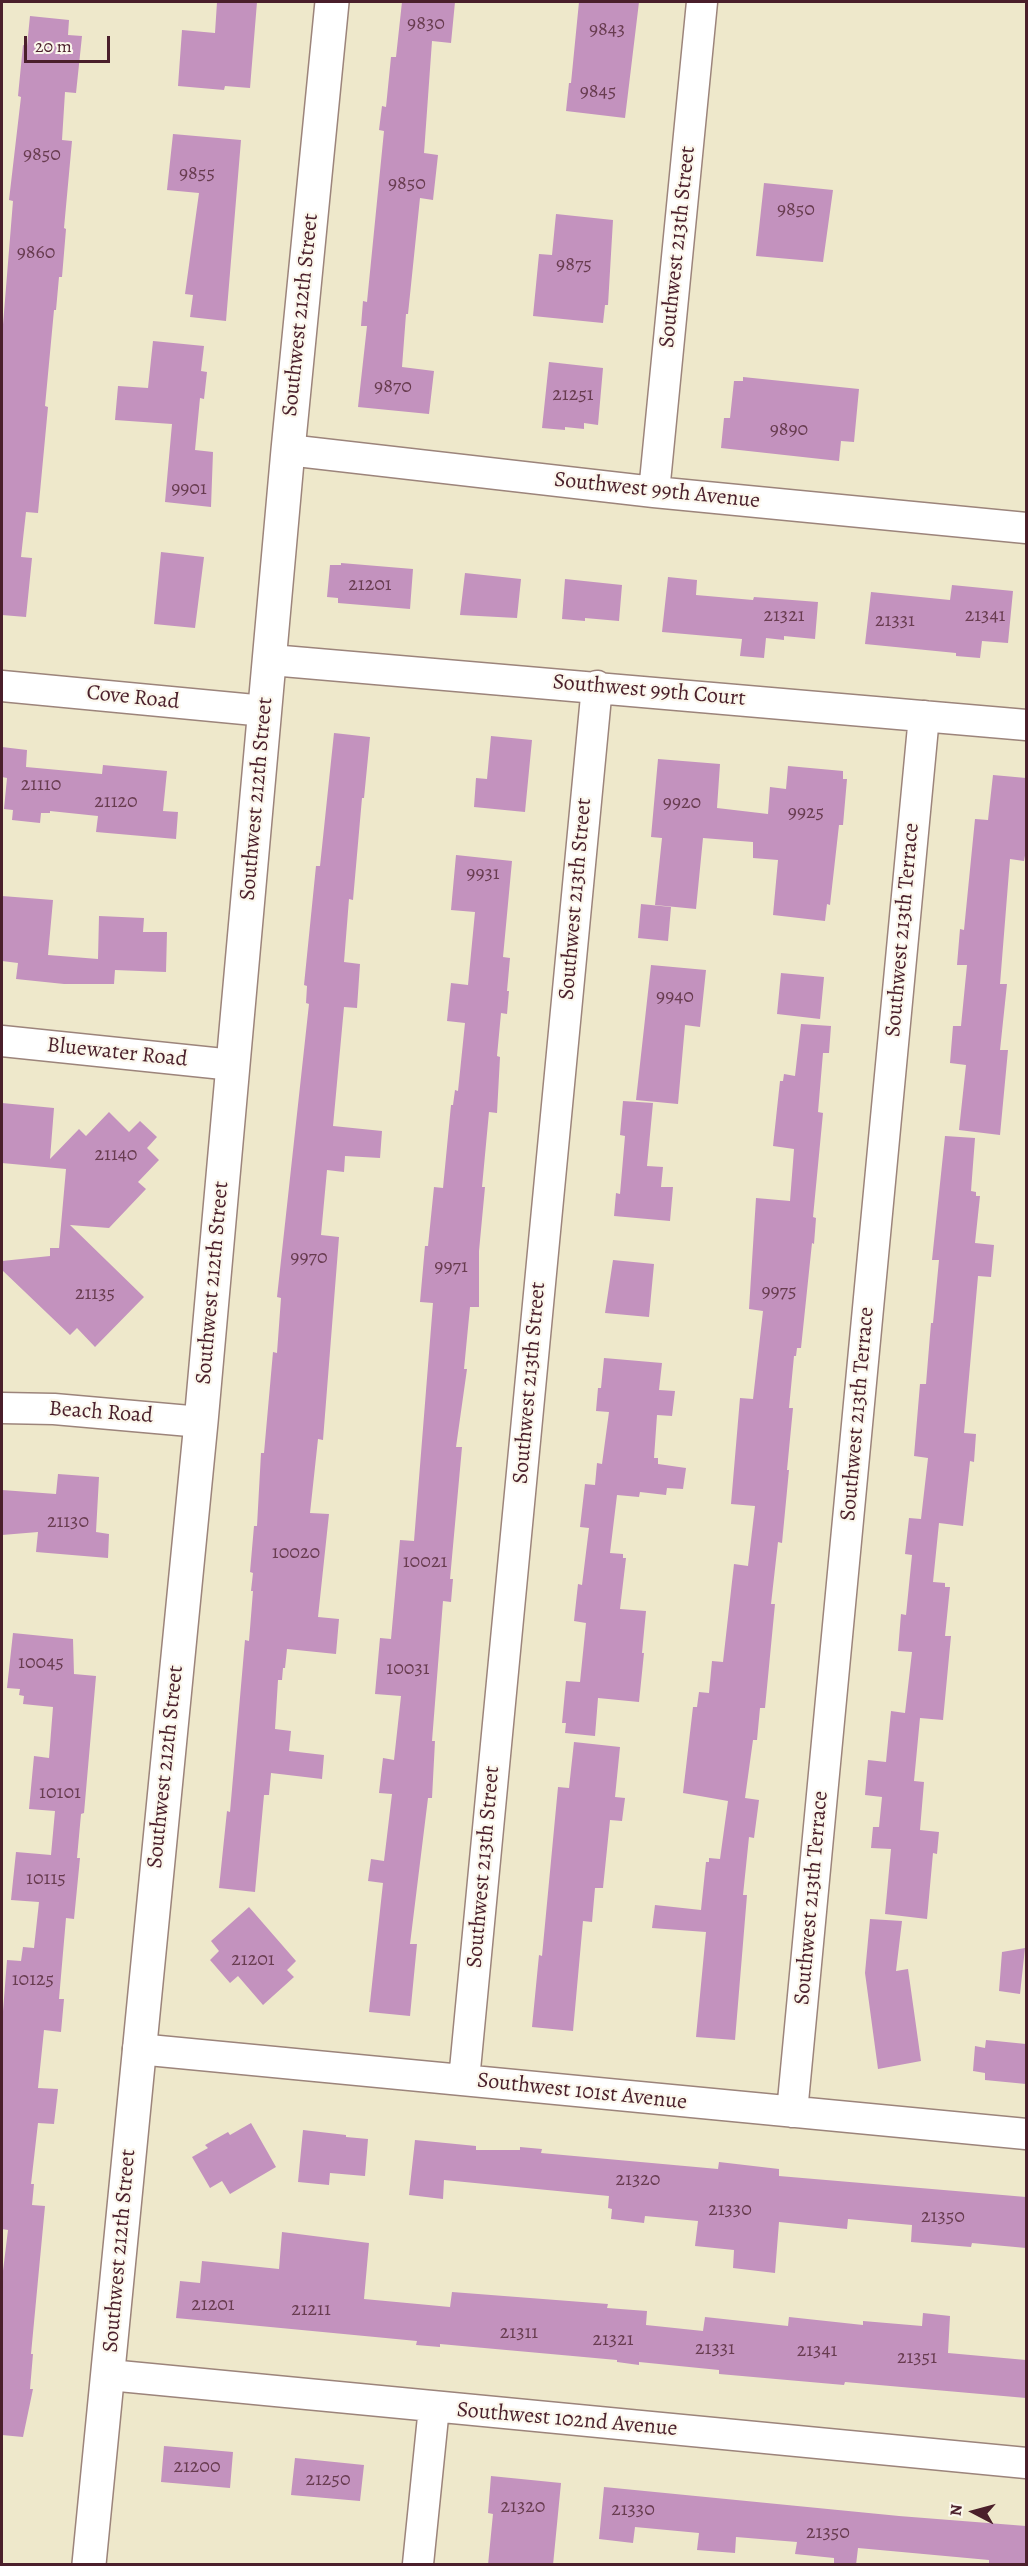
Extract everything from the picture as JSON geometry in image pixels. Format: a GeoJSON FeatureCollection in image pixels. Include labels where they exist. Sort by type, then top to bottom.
{"type":"FeatureCollection","features":[{"type":"Feature","properties":{"kind":"street","name":"Southwest 212th Street"},"geometry":{"type":"LineString","coordinates":[[89,2565],[201,1422],[288,450],[332,2]]}},
{"type":"Feature","properties":{"kind":"street","name":"Southwest 213th Street"},"geometry":{"type":"LineString","coordinates":[[654,492],[702,2]]}},
{"type":"Feature","properties":{"kind":"street","name":"Southwest 99th Avenue"},"geometry":{"type":"LineString","coordinates":[[288,450],[654,492],[1026,528]]}},
{"type":"Feature","properties":{"kind":"street","name":"Southwest 99th Court"},"geometry":{"type":"LineString","coordinates":[[271,660],[597,686],[1026,725]]}},
{"type":"Feature","properties":{"kind":"street","name":"Cove Road"},"geometry":{"type":"LineString","coordinates":[[2,686],[265,711]]}},
{"type":"Feature","properties":{"kind":"street","name":"Southwest 213th Street"},"geometry":{"type":"LineString","coordinates":[[464,2080],[597,686]]}},
{"type":"Feature","properties":{"kind":"street","name":"Southwest 213th Terrace"},"geometry":{"type":"LineString","coordinates":[[792,2112],[924,716]]}},
{"type":"Feature","properties":{"kind":"street","name":"Bluewater Road"},"geometry":{"type":"LineString","coordinates":[[2,1041],[233,1065]]}},
{"type":"Feature","properties":{"kind":"street","name":"Beach Road"},"geometry":{"type":"LineString","coordinates":[[2,1408],[63,1409],[201,1422]]}},
{"type":"Feature","properties":{"kind":"street","name":"Southwest 101st Avenue"},"geometry":{"type":"LineString","coordinates":[[138,2049],[1026,2134]]}},
{"type":"Feature","properties":{"kind":"street","name":"Southwest 102nd Avenue"},"geometry":{"type":"LineString","coordinates":[[108,2375],[1026,2463]]}},
{"type":"Feature","properties":{"kind":"street"},"geometry":{"type":"LineString","coordinates":[[418,2565],[434,2407]]}},
{"type":"Feature","properties":{"kind":"building"},"geometry":{"type":"Polygon","coordinates":[[[217,2],[257,2],[250,88],[225,86],[224,90],[178,86],[182,30],[215,33],[217,2]]]}},
{"type":"Feature","properties":{"kind":"building"},"geometry":{"type":"Polygon","coordinates":[[[402,2],[455,2],[451,43],[432,41],[424,153],[438,155],[433,200],[420,198],[402,367],[434,371],[429,414],[358,407],[367,326],[361,326],[363,301],[367,302],[384,131],[379,130],[382,106],[386,107],[391,57],[396,57],[402,2]]]}},
{"type":"Feature","properties":{"kind":"building"},"geometry":{"type":"Polygon","coordinates":[[[579,2],[639,2],[625,118],[566,111],[579,2]]]}},
{"type":"Feature","properties":{"kind":"building"},"geometry":{"type":"Polygon","coordinates":[[[30,16],[69,20],[68,35],[82,36],[76,93],[65,92],[62,140],[72,141],[64,228],[66,229],[62,277],[59,277],[56,310],[54,310],[38,513],[26,512],[21,557],[32,558],[26,617],[2,615],[2,337],[13,201],[9,200],[21,97],[18,96],[23,45],[27,46],[30,16]]]}},
{"type":"Feature","properties":{"kind":"building"},"geometry":{"type":"Polygon","coordinates":[[[173,134],[241,140],[226,321],[190,317],[193,295],[185,294],[199,193],[167,190],[173,134]]]}},
{"type":"Feature","properties":{"kind":"building"},"geometry":{"type":"Polygon","coordinates":[[[764,183],[833,190],[823,262],[756,256],[764,183]]]}},
{"type":"Feature","properties":{"kind":"building"},"geometry":{"type":"Polygon","coordinates":[[[556,214],[613,220],[608,305],[605,305],[603,323],[533,316],[539,254],[552,255],[556,214]]]}},
{"type":"Feature","properties":{"kind":"building"},"geometry":{"type":"Polygon","coordinates":[[[153,341],[204,346],[201,371],[207,372],[204,399],[200,398],[195,450],[213,452],[211,507],[165,502],[172,424],[115,420],[118,386],[148,388],[153,341]]]}},
{"type":"Feature","properties":{"kind":"building"},"geometry":{"type":"Polygon","coordinates":[[[549,362],[603,368],[598,425],[584,423],[584,429],[542,428],[549,362]]]}},
{"type":"Feature","properties":{"kind":"building"},"geometry":{"type":"Polygon","coordinates":[[[743,377],[859,389],[854,442],[841,441],[839,461],[721,448],[724,418],[730,418],[734,381],[743,381],[743,377]]]}},
{"type":"Feature","properties":{"kind":"building"},"geometry":{"type":"Polygon","coordinates":[[[161,552],[204,557],[195,628],[154,624],[161,552]]]}},
{"type":"Feature","properties":{"kind":"building"},"geometry":{"type":"Polygon","coordinates":[[[341,563],[413,569],[410,609],[338,603],[338,598],[327,597],[330,565],[341,565],[341,563]]]}},
{"type":"Feature","properties":{"kind":"building"},"geometry":{"type":"Polygon","coordinates":[[[465,573],[521,579],[517,618],[460,615],[465,573]]]}},
{"type":"Feature","properties":{"kind":"building"},"geometry":{"type":"Polygon","coordinates":[[[668,577],[697,580],[696,595],[818,602],[815,639],[784,636],[784,640],[766,638],[764,658],[740,656],[742,639],[662,632],[668,577]]]}},
{"type":"Feature","properties":{"kind":"building"},"geometry":{"type":"Polygon","coordinates":[[[565,579],[622,585],[619,621],[585,618],[585,621],[562,619],[565,579]]]}},
{"type":"Feature","properties":{"kind":"building"},"geometry":{"type":"Polygon","coordinates":[[[952,585],[1013,591],[1008,643],[982,641],[980,658],[956,656],[956,653],[865,644],[871,592],[950,600],[952,585]]]}},
{"type":"Feature","properties":{"kind":"building"},"geometry":{"type":"Polygon","coordinates":[[[334,733],[370,737],[353,900],[349,899],[344,962],[360,964],[357,1008],[344,1007],[333,1126],[382,1131],[380,1158],[345,1156],[344,1172],[327,1170],[321,1235],[339,1237],[323,1440],[318,1439],[310,1513],[329,1514],[318,1617],[339,1619],[336,1654],[287,1649],[282,1680],[278,1680],[275,1729],[291,1731],[289,1751],[324,1755],[322,1779],[271,1773],[269,1795],[264,1795],[255,1892],[219,1888],[227,1811],[230,1812],[245,1640],[249,1641],[253,1591],[251,1591],[253,1573],[250,1572],[254,1526],[257,1526],[261,1453],[264,1453],[273,1352],[277,1353],[281,1298],[277,1297],[309,1004],[306,1003],[307,986],[304,985],[316,866],[320,866],[334,733]]]}},
{"type":"Feature","properties":{"kind":"building"},"geometry":{"type":"Polygon","coordinates":[[[491,736],[532,740],[525,812],[474,807],[476,778],[487,779],[491,736]]]}},
{"type":"Feature","properties":{"kind":"building"},"geometry":{"type":"Polygon","coordinates":[[[2,747],[27,750],[26,767],[102,774],[103,765],[167,771],[163,811],[178,812],[176,839],[96,832],[98,816],[50,811],[50,813],[41,813],[40,823],[12,820],[13,810],[4,809],[7,778],[2,777],[2,747]]]}},
{"type":"Feature","properties":{"kind":"building"},"geometry":{"type":"Polygon","coordinates":[[[658,759],[720,764],[717,808],[768,814],[770,787],[786,789],[788,766],[843,771],[843,779],[847,779],[843,825],[839,825],[830,905],[827,904],[825,921],[773,915],[778,860],[753,858],[753,842],[703,838],[696,909],[655,905],[662,838],[651,837],[658,759]]]}},
{"type":"Feature","properties":{"kind":"building"},"geometry":{"type":"Polygon","coordinates":[[[993,775],[1026,778],[1026,850],[1024,861],[1010,859],[1000,984],[1007,984],[1000,1050],[1008,1050],[1000,1135],[959,1130],[966,1065],[950,1063],[953,1026],[961,1026],[967,965],[957,965],[960,929],[964,930],[975,819],[988,820],[993,775]]]}},
{"type":"Feature","properties":{"kind":"building"},"geometry":{"type":"Polygon","coordinates":[[[456,855],[512,861],[503,957],[510,958],[507,991],[509,991],[507,1014],[501,1013],[497,1056],[500,1057],[497,1113],[489,1112],[482,1187],[485,1187],[479,1251],[479,1307],[470,1307],[464,1369],[467,1369],[456,1447],[462,1447],[450,1579],[453,1579],[451,1602],[443,1601],[432,1741],[435,1741],[432,1798],[428,1798],[410,1944],[417,1944],[410,2016],[369,2012],[383,1883],[368,1881],[371,1859],[384,1861],[392,1794],[379,1793],[383,1758],[394,1760],[401,1696],[375,1694],[380,1638],[391,1639],[400,1540],[414,1541],[433,1303],[420,1302],[425,1246],[428,1246],[434,1187],[443,1188],[451,1105],[453,1105],[455,1090],[458,1091],[465,1023],[447,1021],[451,983],[468,985],[475,912],[451,910],[456,855]]]}},
{"type":"Feature","properties":{"kind":"building"},"geometry":{"type":"Polygon","coordinates":[[[2,896],[53,900],[48,955],[98,959],[99,916],[144,918],[143,932],[167,932],[166,972],[115,970],[114,984],[64,984],[16,979],[18,963],[2,961],[2,896]]]}},
{"type":"Feature","properties":{"kind":"building"},"geometry":{"type":"Polygon","coordinates":[[[641,904],[671,907],[668,941],[638,938],[641,904]]]}},
{"type":"Feature","properties":{"kind":"building"},"geometry":{"type":"Polygon","coordinates":[[[651,965],[706,970],[700,1027],[685,1025],[678,1104],[636,1100],[651,965]]]}},
{"type":"Feature","properties":{"kind":"building"},"geometry":{"type":"Polygon","coordinates":[[[781,973],[824,977],[820,1019],[777,1014],[781,973]]]}},
{"type":"Feature","properties":{"kind":"building"},"geometry":{"type":"Polygon","coordinates":[[[801,1024],[831,1026],[829,1053],[823,1053],[818,1112],[823,1113],[813,1217],[816,1218],[814,1244],[812,1243],[801,1348],[797,1348],[796,1356],[794,1356],[789,1408],[793,1408],[787,1470],[789,1470],[782,1543],[778,1542],[771,1604],[775,1604],[765,1708],[760,1708],[757,1740],[753,1740],[745,1798],[759,1800],[754,1838],[749,1837],[743,1895],[747,1895],[735,2040],[696,2037],[706,1932],[652,1928],[655,1905],[701,1910],[706,1862],[709,1862],[709,1858],[720,1859],[728,1801],[683,1793],[693,1707],[697,1707],[699,1692],[709,1693],[712,1661],[723,1662],[734,1564],[748,1566],[755,1506],[731,1504],[740,1398],[753,1399],[763,1311],[749,1309],[756,1198],[790,1201],[794,1149],[773,1146],[780,1081],[783,1081],[784,1074],[795,1076],[801,1024]]]}},
{"type":"Feature","properties":{"kind":"building"},"geometry":{"type":"Polygon","coordinates":[[[623,1101],[653,1103],[647,1166],[663,1167],[661,1187],[673,1187],[670,1221],[614,1216],[616,1193],[620,1194],[625,1136],[620,1135],[623,1101]]]}},
{"type":"Feature","properties":{"kind":"building"},"geometry":{"type":"Polygon","coordinates":[[[2,1103],[54,1108],[50,1159],[79,1129],[86,1136],[109,1112],[129,1132],[140,1121],[157,1137],[147,1148],[159,1160],[138,1182],[146,1189],[109,1228],[70,1225],[144,1297],[95,1347],[77,1328],[70,1335],[2,1270],[2,1261],[50,1256],[50,1248],[59,1248],[66,1169],[2,1163],[2,1103]]]}},
{"type":"Feature","properties":{"kind":"building"},"geometry":{"type":"Polygon","coordinates":[[[945,1136],[975,1138],[971,1191],[976,1192],[976,1196],[980,1196],[975,1243],[994,1245],[991,1277],[978,1276],[964,1433],[976,1434],[974,1462],[970,1461],[963,1526],[939,1523],[933,1582],[945,1583],[945,1587],[950,1587],[945,1636],[951,1636],[943,1720],[920,1718],[914,1781],[924,1782],[920,1830],[939,1832],[937,1854],[933,1853],[927,1919],[885,1914],[891,1849],[871,1848],[873,1827],[879,1827],[882,1797],[865,1795],[868,1760],[886,1762],[891,1711],[905,1713],[912,1652],[898,1651],[901,1614],[906,1615],[912,1555],[905,1554],[909,1518],[921,1519],[928,1458],[914,1456],[920,1384],[926,1384],[931,1323],[933,1323],[939,1260],[932,1260],[945,1136]]]}},
{"type":"Feature","properties":{"kind":"building"},"geometry":{"type":"Polygon","coordinates":[[[613,1260],[654,1264],[649,1317],[605,1313],[613,1260]]]}},
{"type":"Feature","properties":{"kind":"building"},"geometry":{"type":"Polygon","coordinates":[[[604,1358],[662,1363],[659,1390],[675,1391],[672,1416],[657,1415],[654,1458],[658,1458],[658,1464],[686,1468],[683,1489],[667,1488],[666,1495],[640,1492],[639,1497],[617,1495],[610,1553],[623,1554],[623,1558],[626,1558],[620,1609],[646,1611],[642,1653],[644,1653],[639,1702],[598,1698],[595,1736],[565,1733],[566,1723],[562,1723],[566,1681],[580,1682],[586,1623],[574,1621],[578,1584],[582,1585],[589,1528],[580,1527],[585,1484],[595,1485],[597,1463],[602,1464],[609,1412],[596,1411],[604,1358]]]}},
{"type":"Feature","properties":{"kind":"building"},"geometry":{"type":"Polygon","coordinates":[[[58,1474],[99,1477],[96,1532],[109,1534],[108,1558],[36,1552],[38,1532],[2,1535],[2,1490],[56,1494],[58,1474]]]}},
{"type":"Feature","properties":{"kind":"building"},"geometry":{"type":"Polygon","coordinates":[[[13,1633],[73,1639],[74,1674],[96,1676],[84,1813],[81,1814],[77,1858],[80,1858],[74,1919],[66,1918],[59,1999],[64,1999],[61,2032],[44,2030],[38,2088],[58,2089],[54,2124],[38,2123],[31,2184],[34,2184],[32,2205],[45,2206],[31,2354],[33,2354],[30,2389],[33,2389],[23,2437],[2,2435],[2,2279],[8,2230],[2,2229],[2,2024],[7,1960],[21,1961],[23,1947],[34,1948],[39,1902],[11,1900],[16,1852],[51,1855],[55,1811],[29,1809],[34,1756],[49,1758],[53,1707],[23,1704],[24,1696],[19,1695],[20,1689],[7,1688],[13,1633]]]}},
{"type":"Feature","properties":{"kind":"building"},"geometry":{"type":"Polygon","coordinates":[[[574,1742],[620,1747],[615,1797],[625,1798],[622,1821],[610,1820],[603,1888],[595,1888],[592,1922],[583,1921],[573,2031],[532,2027],[539,1955],[542,1956],[558,1787],[569,1788],[574,1742]]]}},
{"type":"Feature","properties":{"kind":"building"},"geometry":{"type":"Polygon","coordinates":[[[249,1907],[296,1961],[287,1970],[294,1977],[263,2005],[238,1976],[230,1983],[210,1960],[219,1951],[211,1941],[249,1907]]]}},
{"type":"Feature","properties":{"kind":"building"},"geometry":{"type":"Polygon","coordinates":[[[870,1919],[902,1921],[896,1971],[908,1969],[921,2061],[878,2069],[865,1973],[870,1919]]]}},
{"type":"Feature","properties":{"kind":"building"},"geometry":{"type":"Polygon","coordinates":[[[1025,1948],[1020,1994],[999,1991],[1002,1952],[1025,1948]]]}},
{"type":"Feature","properties":{"kind":"building"},"geometry":{"type":"Polygon","coordinates":[[[986,2040],[1026,2044],[1026,2084],[985,2080],[985,2073],[973,2071],[975,2046],[985,2048],[986,2040]]]}},
{"type":"Feature","properties":{"kind":"building"},"geometry":{"type":"Polygon","coordinates":[[[251,2123],[276,2167],[230,2194],[222,2181],[210,2188],[192,2157],[208,2148],[205,2145],[228,2132],[230,2135],[251,2123]]]}},
{"type":"Feature","properties":{"kind":"building"},"geometry":{"type":"Polygon","coordinates":[[[303,2130],[368,2139],[365,2176],[330,2173],[329,2185],[298,2182],[303,2130]]]}},
{"type":"Feature","properties":{"kind":"building"},"geometry":{"type":"Polygon","coordinates":[[[415,2140],[476,2146],[476,2150],[520,2150],[520,2147],[542,2149],[541,2153],[718,2169],[719,2162],[779,2169],[779,2176],[1026,2197],[1026,2248],[972,2243],[971,2247],[911,2242],[912,2225],[848,2219],[847,2229],[779,2222],[775,2273],[733,2268],[734,2250],[695,2246],[698,2221],[645,2216],[644,2223],[611,2219],[612,2209],[608,2208],[609,2196],[444,2180],[443,2199],[409,2195],[415,2140]]]}},
{"type":"Feature","properties":{"kind":"building"},"geometry":{"type":"Polygon","coordinates":[[[282,2232],[369,2243],[364,2299],[450,2307],[452,2292],[608,2304],[607,2308],[647,2311],[646,2325],[703,2331],[705,2317],[788,2326],[789,2317],[863,2325],[863,2321],[922,2326],[923,2313],[950,2316],[948,2353],[1026,2360],[1026,2398],[845,2382],[844,2385],[719,2374],[719,2370],[639,2362],[639,2365],[617,2362],[617,2360],[440,2344],[440,2347],[416,2345],[417,2341],[176,2318],[180,2281],[200,2283],[202,2261],[279,2269],[282,2232]]]}},
{"type":"Feature","properties":{"kind":"building"},"geometry":{"type":"Polygon","coordinates":[[[164,2446],[233,2452],[230,2488],[161,2482],[164,2446]]]}},
{"type":"Feature","properties":{"kind":"building"},"geometry":{"type":"Polygon","coordinates":[[[295,2458],[364,2465],[360,2501],[291,2495],[295,2458]]]}},
{"type":"Feature","properties":{"kind":"building"},"geometry":{"type":"Polygon","coordinates":[[[491,2476],[561,2483],[553,2565],[488,2565],[493,2514],[488,2513],[491,2476]]]}},
{"type":"Feature","properties":{"kind":"building"},"geometry":{"type":"Polygon","coordinates":[[[604,2487],[1026,2526],[1026,2563],[989,2565],[989,2560],[858,2548],[856,2565],[834,2565],[834,2558],[795,2554],[797,2542],[736,2537],[735,2553],[697,2550],[699,2533],[635,2527],[633,2543],[599,2539],[604,2487]]]}}]}
